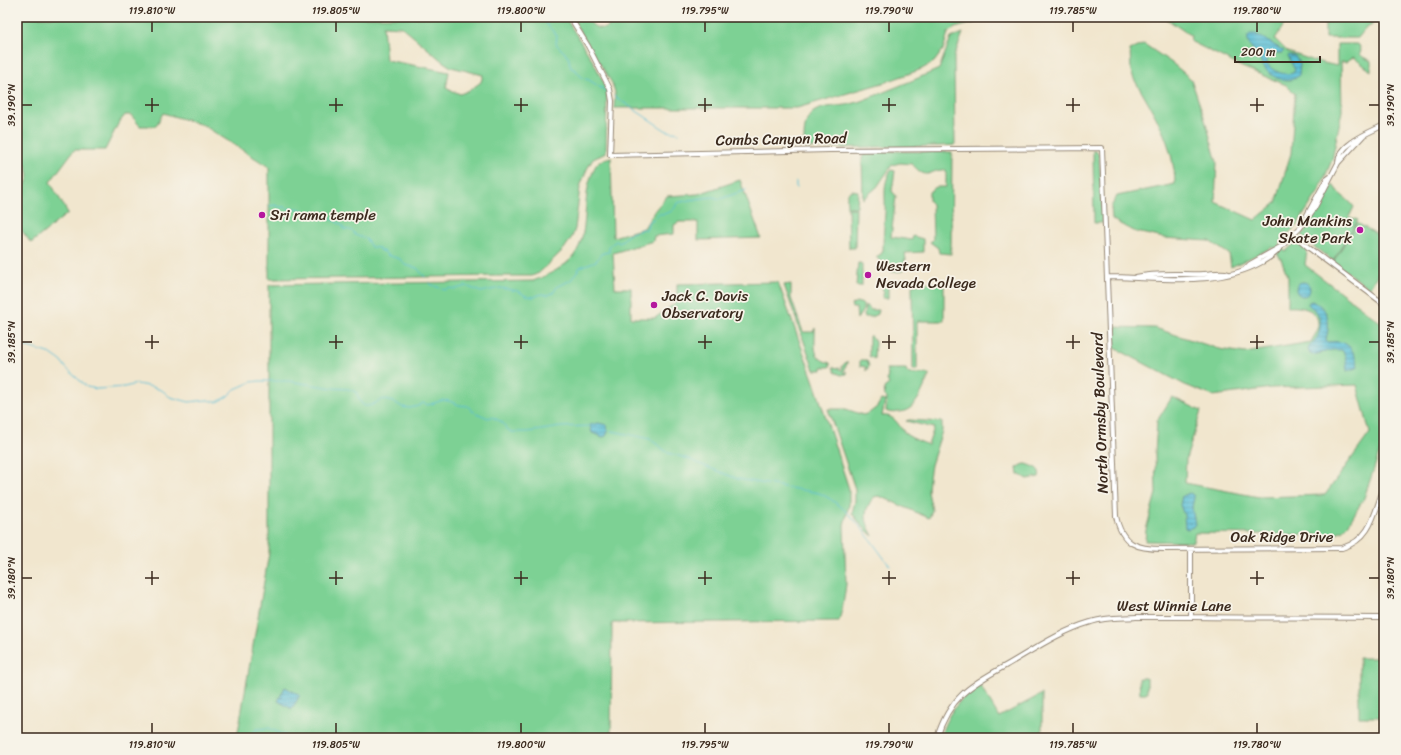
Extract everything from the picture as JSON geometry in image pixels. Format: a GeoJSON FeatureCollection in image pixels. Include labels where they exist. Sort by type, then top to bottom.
{"type":"FeatureCollection","features":[{"type":"Feature","properties":{"kind":"street","name":"Combs Canyon Road"},"geometry":{"type":"LineString","coordinates":[[570,17],[610,89],[612,101],[610,155],[845,150],[1102,148]]}},
{"type":"Feature","properties":{"kind":"street"},"geometry":{"type":"LineString","coordinates":[[1108,277],[1229,274],[1245,269],[1250,264],[1279,248],[1294,235],[1309,218],[1330,181],[1330,177],[1338,163],[1363,136],[1384,125]]}},
{"type":"Feature","properties":{"kind":"street","name":"North Ormsby Boulevard"},"geometry":{"type":"LineString","coordinates":[[1102,148],[1116,516],[1118,526],[1125,538],[1143,548],[1191,549]]}},
{"type":"Feature","properties":{"kind":"street"},"geometry":{"type":"LineString","coordinates":[[1294,235],[1308,248],[1384,304]]}},
{"type":"Feature","properties":{"kind":"street","name":"Oak Ridge Drive"},"geometry":{"type":"LineString","coordinates":[[1191,549],[1333,549],[1347,547],[1356,543],[1367,532],[1384,487]]}},
{"type":"Feature","properties":{"kind":"street"},"geometry":{"type":"LineString","coordinates":[[1191,549],[1191,617]]}},
{"type":"Feature","properties":{"kind":"street","name":"West Winnie Lane"},"geometry":{"type":"LineString","coordinates":[[937,738],[944,720],[955,702],[968,688],[979,680],[1066,631],[1092,621],[1119,618],[1191,617],[1384,618]]}},
{"type":"Feature","properties":{"kind":"green space"},"geometry":{"type":"Polygon","coordinates":[[[17,17],[565,17],[594,63],[607,89],[606,153],[593,159],[587,169],[580,187],[575,229],[572,237],[564,249],[539,273],[532,276],[269,279],[269,167],[203,125],[163,113],[156,126],[140,126],[131,115],[125,115],[118,124],[105,150],[74,150],[50,182],[68,213],[31,243],[17,224],[17,212],[29,175],[17,139],[17,17]],[[383,26],[386,60],[449,72],[446,88],[460,94],[470,90],[481,82],[483,75],[451,67],[402,27],[383,26]]]}},
{"type":"Feature","properties":{"kind":"green space"},"geometry":{"type":"Polygon","coordinates":[[[571,17],[585,17],[597,28],[607,28],[615,17],[996,17],[955,28],[948,33],[943,50],[934,62],[922,69],[886,82],[797,108],[614,108],[615,92],[612,83],[571,17]]]}},
{"type":"Feature","properties":{"kind":"green space"},"geometry":{"type":"Polygon","coordinates":[[[1164,17],[1289,17],[1288,21],[1285,23],[1275,39],[1288,52],[1315,61],[1337,66],[1337,44],[1357,44],[1361,50],[1360,54],[1371,61],[1371,71],[1353,57],[1346,62],[1341,62],[1342,111],[1332,160],[1319,191],[1297,225],[1279,243],[1285,252],[1298,242],[1307,251],[1305,265],[1384,325],[1384,439],[1364,498],[1348,525],[1343,530],[1332,535],[1195,533],[1193,542],[1145,541],[1146,530],[1156,493],[1155,454],[1157,421],[1172,397],[1201,411],[1186,459],[1185,483],[1259,497],[1325,495],[1370,433],[1357,385],[1272,388],[1213,396],[1185,385],[1115,348],[1114,327],[1155,328],[1219,349],[1245,353],[1311,342],[1318,329],[1318,321],[1313,312],[1304,308],[1288,307],[1288,277],[1281,259],[1273,247],[1231,267],[1229,254],[1209,241],[1164,238],[1136,232],[1112,219],[1111,207],[1117,196],[1175,184],[1171,155],[1162,129],[1131,71],[1130,50],[1144,44],[1172,63],[1191,79],[1217,162],[1215,202],[1255,220],[1276,203],[1291,153],[1295,94],[1286,85],[1242,67],[1190,41],[1191,36],[1164,17]]]}},
{"type":"Feature","properties":{"kind":"green space"},"geometry":{"type":"Polygon","coordinates":[[[1325,17],[1372,17],[1372,25],[1366,28],[1358,38],[1325,38],[1325,17]]]}},
{"type":"Feature","properties":{"kind":"green space"},"geometry":{"type":"Polygon","coordinates":[[[963,33],[954,57],[955,145],[804,148],[806,123],[811,114],[815,111],[823,108],[858,102],[939,69],[951,38],[963,33]]]}},
{"type":"Feature","properties":{"kind":"green space"},"geometry":{"type":"Polygon","coordinates":[[[1093,150],[1097,152],[1099,156],[1103,223],[1094,223],[1093,150]]]}},
{"type":"Feature","properties":{"kind":"green space"},"geometry":{"type":"Polygon","coordinates":[[[881,151],[952,152],[951,254],[939,253],[938,248],[930,242],[933,240],[932,204],[929,201],[929,192],[936,187],[946,187],[946,170],[925,174],[912,164],[900,163],[892,165],[877,187],[863,199],[862,158],[865,153],[881,151]]]}},
{"type":"Feature","properties":{"kind":"green space"},"geometry":{"type":"Polygon","coordinates":[[[611,157],[613,237],[644,228],[655,210],[667,196],[698,194],[740,180],[761,238],[698,240],[698,222],[679,222],[674,225],[674,234],[654,236],[653,241],[613,253],[615,288],[631,288],[631,318],[655,318],[677,302],[677,284],[778,282],[814,382],[849,489],[849,505],[844,525],[846,584],[839,621],[612,623],[611,738],[237,738],[269,553],[269,285],[533,281],[548,275],[561,267],[570,260],[577,251],[584,230],[589,182],[596,165],[602,160],[611,157]]]}},
{"type":"Feature","properties":{"kind":"green space"},"geometry":{"type":"Polygon","coordinates":[[[891,170],[895,171],[892,191],[896,196],[891,237],[912,240],[913,236],[923,239],[923,252],[905,253],[906,260],[904,260],[906,268],[902,271],[892,272],[876,257],[883,251],[885,186],[891,170]]]}},
{"type":"Feature","properties":{"kind":"green space"},"geometry":{"type":"Polygon","coordinates":[[[1333,185],[1354,207],[1349,217],[1358,220],[1333,261],[1309,243],[1302,235],[1333,185]]]}},
{"type":"Feature","properties":{"kind":"green space"},"geometry":{"type":"Polygon","coordinates":[[[852,190],[858,191],[857,207],[847,207],[847,195],[852,190]]]}},
{"type":"Feature","properties":{"kind":"green space"},"geometry":{"type":"Polygon","coordinates":[[[848,208],[856,208],[855,248],[849,248],[848,208]]]}},
{"type":"Feature","properties":{"kind":"green space"},"geometry":{"type":"Polygon","coordinates":[[[1357,223],[1384,238],[1384,265],[1369,288],[1333,262],[1357,223]]]}},
{"type":"Feature","properties":{"kind":"green space"},"geometry":{"type":"Polygon","coordinates":[[[858,263],[862,264],[862,286],[856,286],[858,263]]]}},
{"type":"Feature","properties":{"kind":"green space"},"geometry":{"type":"Polygon","coordinates":[[[920,283],[944,283],[944,321],[917,321],[917,370],[913,370],[912,286],[920,283]]]}},
{"type":"Feature","properties":{"kind":"green space"},"geometry":{"type":"Polygon","coordinates":[[[791,284],[791,298],[803,332],[813,332],[815,328],[815,350],[819,358],[830,363],[830,367],[822,367],[822,370],[814,370],[784,285],[791,284]]]}},
{"type":"Feature","properties":{"kind":"green space"},"geometry":{"type":"Polygon","coordinates":[[[885,285],[888,285],[888,298],[882,298],[884,292],[882,288],[885,285]]]}},
{"type":"Feature","properties":{"kind":"green space"},"geometry":{"type":"Polygon","coordinates":[[[856,302],[863,304],[863,310],[857,319],[856,308],[852,308],[851,305],[856,302]]]}},
{"type":"Feature","properties":{"kind":"green space"},"geometry":{"type":"Polygon","coordinates":[[[865,305],[871,310],[879,310],[878,314],[871,317],[864,317],[865,305]]]}},
{"type":"Feature","properties":{"kind":"green space"},"geometry":{"type":"Polygon","coordinates":[[[869,336],[871,336],[875,342],[874,359],[869,356],[869,336]]]}},
{"type":"Feature","properties":{"kind":"green space"},"geometry":{"type":"Polygon","coordinates":[[[860,360],[867,360],[869,366],[866,371],[866,367],[860,366],[860,360]]]}},
{"type":"Feature","properties":{"kind":"green space"},"geometry":{"type":"Polygon","coordinates":[[[847,361],[843,372],[844,373],[846,371],[847,374],[841,375],[835,372],[833,367],[839,368],[842,371],[842,366],[847,361]]]}},
{"type":"Feature","properties":{"kind":"green space"},"geometry":{"type":"Polygon","coordinates":[[[886,369],[906,369],[910,374],[929,374],[915,404],[905,411],[894,413],[886,411],[887,398],[885,397],[884,388],[889,384],[886,369]]]}},
{"type":"Feature","properties":{"kind":"green space"},"geometry":{"type":"Polygon","coordinates":[[[881,400],[885,401],[882,416],[891,417],[894,419],[904,432],[912,438],[928,445],[934,428],[906,421],[909,420],[942,422],[942,431],[931,465],[929,478],[928,492],[932,510],[929,518],[879,496],[874,497],[866,512],[868,526],[873,536],[862,526],[852,513],[855,501],[855,489],[828,409],[846,409],[863,415],[869,413],[877,407],[881,400]]]}},
{"type":"Feature","properties":{"kind":"green space"},"geometry":{"type":"Polygon","coordinates":[[[1025,464],[1033,466],[1038,470],[1040,474],[1039,477],[1027,479],[1018,474],[1017,468],[1025,464]]]}},
{"type":"Feature","properties":{"kind":"green space"},"geometry":{"type":"Polygon","coordinates":[[[1359,658],[1384,658],[1384,717],[1359,717],[1359,658]]]}},
{"type":"Feature","properties":{"kind":"green space"},"geometry":{"type":"Polygon","coordinates":[[[1139,678],[1147,678],[1147,693],[1140,693],[1139,678]]]}},
{"type":"Feature","properties":{"kind":"green space"},"geometry":{"type":"Polygon","coordinates":[[[980,685],[999,717],[1042,694],[1042,737],[1073,738],[940,738],[946,722],[955,707],[966,695],[980,685]]]}},
{"type":"Feature","properties":{"kind":"water"},"geometry":{"type":"Polygon","coordinates":[[[1250,34],[1256,34],[1284,51],[1282,53],[1268,53],[1266,58],[1269,67],[1283,74],[1293,73],[1295,70],[1288,56],[1295,56],[1300,64],[1299,75],[1290,80],[1285,80],[1276,77],[1267,71],[1258,55],[1248,42],[1248,36],[1250,34]]]}},
{"type":"Feature","properties":{"kind":"water"},"geometry":{"type":"Polygon","coordinates":[[[1300,282],[1306,282],[1310,286],[1310,292],[1306,296],[1300,296],[1296,292],[1296,286],[1300,282]]]}},
{"type":"Feature","properties":{"kind":"water"},"geometry":{"type":"Polygon","coordinates":[[[1312,301],[1323,308],[1327,315],[1328,330],[1326,341],[1340,342],[1349,346],[1354,354],[1358,366],[1357,368],[1347,371],[1345,355],[1342,350],[1332,350],[1313,355],[1310,354],[1308,350],[1310,345],[1317,338],[1320,324],[1319,316],[1308,304],[1312,301]]]}},
{"type":"Feature","properties":{"kind":"water"},"geometry":{"type":"Polygon","coordinates":[[[598,423],[607,425],[608,432],[606,436],[603,437],[592,433],[590,425],[598,423]]]}},
{"type":"Feature","properties":{"kind":"water"},"geometry":{"type":"Polygon","coordinates":[[[1190,493],[1194,498],[1192,507],[1195,524],[1193,527],[1188,529],[1185,528],[1184,515],[1180,505],[1182,496],[1190,493]]]}},
{"type":"Feature","properties":{"kind":"water"},"geometry":{"type":"Polygon","coordinates":[[[285,687],[300,695],[292,709],[278,701],[285,687]]]}},
{"type":"Feature","properties":{"kind":"waterway"},"geometry":{"type":"LineString","coordinates":[[536,17],[543,18],[557,35],[556,44],[568,56],[571,68],[576,70],[582,78],[589,80],[609,93]]}},
{"type":"Feature","properties":{"kind":"waterway"},"geometry":{"type":"LineString","coordinates":[[614,96],[667,131],[679,133]]}},
{"type":"Feature","properties":{"kind":"waterway"},"geometry":{"type":"LineString","coordinates":[[796,182],[796,188]]}},
{"type":"Feature","properties":{"kind":"waterway"},"geometry":{"type":"LineString","coordinates":[[429,282],[432,285],[445,290],[448,288],[456,289],[466,286],[481,292],[500,288],[518,291],[526,296],[534,297],[541,294],[548,295],[553,293],[557,287],[571,280],[580,267],[596,261],[603,253],[609,252],[609,246],[616,241],[620,243],[630,234],[641,229],[647,229],[648,222],[657,217],[658,214],[670,212],[674,209],[677,203],[713,197],[720,199],[746,190]]}},
{"type":"Feature","properties":{"kind":"waterway"},"geometry":{"type":"LineString","coordinates":[[270,206],[276,205],[288,209],[298,208],[309,214],[314,211],[327,216],[343,226],[343,229],[352,231],[355,235],[366,239],[371,247],[379,248],[379,250],[385,252],[387,255],[400,259],[405,265],[417,268],[425,277]]}},
{"type":"Feature","properties":{"kind":"waterway"},"geometry":{"type":"LineString","coordinates":[[17,346],[28,347],[51,354],[61,361],[67,369],[87,387],[97,389],[124,387],[137,384],[153,387],[163,391],[170,397],[189,402],[207,400],[217,402],[228,396],[235,389],[251,382],[288,381],[348,389],[356,392],[360,401],[365,406],[371,405],[383,399],[396,403],[402,407],[410,408],[423,403],[428,405],[443,400],[449,401],[459,405],[468,406],[472,411],[488,418],[492,417],[502,422],[511,432],[528,432],[561,427],[591,426]]}},
{"type":"Feature","properties":{"kind":"waterway"},"geometry":{"type":"LineString","coordinates":[[607,430],[650,439],[668,453],[689,459],[738,479],[819,493],[831,499],[850,515],[890,566]]}},
{"type":"Feature","properties":{"kind":"waterway"},"geometry":{"type":"LineString","coordinates":[[246,738],[257,729],[269,728],[291,738]]}},
{"type":"Feature","properties":{"kind":"place","name":"Sri rama temple"},"geometry":{"type":"Point","coordinates":[262,215]}},
{"type":"Feature","properties":{"kind":"place","name":"John Mankins Skate Park"},"geometry":{"type":"Point","coordinates":[1360,230]}},
{"type":"Feature","properties":{"kind":"place","name":"Western Nevada College"},"geometry":{"type":"Point","coordinates":[868,275]}},
{"type":"Feature","properties":{"kind":"place","name":"Jack C. Davis Observatory"},"geometry":{"type":"Point","coordinates":[654,305]}}]}
